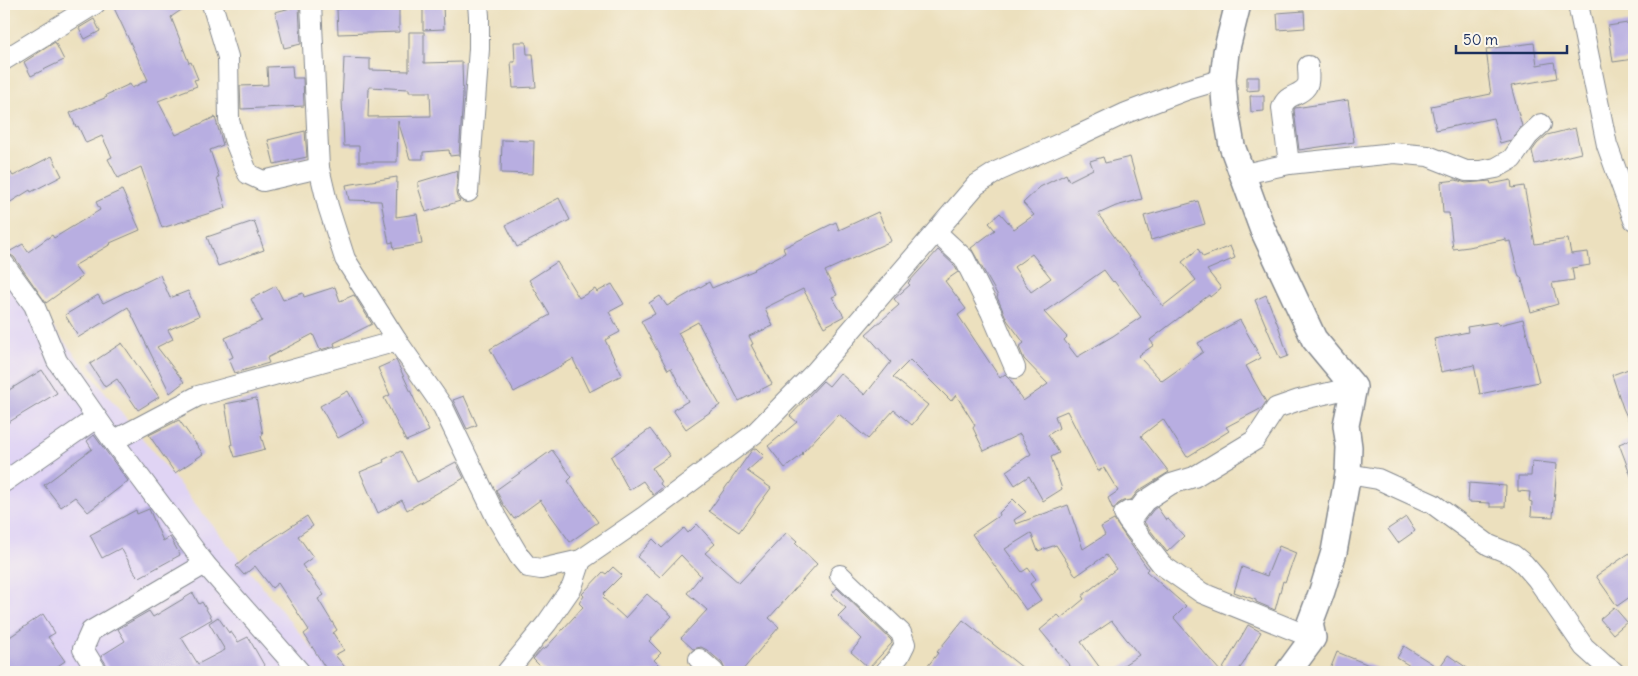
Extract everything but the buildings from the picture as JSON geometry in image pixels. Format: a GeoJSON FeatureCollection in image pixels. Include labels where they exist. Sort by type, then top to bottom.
{"type":"FeatureCollection","features":[{"type":"Feature","properties":{"kind":"main road"},"geometry":{"type":"LineString","coordinates":[[1238,4],[1226,52],[1223,79],[1232,146],[1244,174],[1262,228],[1314,339],[1354,387],[1346,425],[1348,474],[1334,552],[1310,623],[1313,638],[1288,672]]}},
{"type":"Feature","properties":{"kind":"street"},"geometry":{"type":"LineString","coordinates":[[4,60],[95,4]]}},
{"type":"Feature","properties":{"kind":"street"},"geometry":{"type":"LineString","coordinates":[[212,4],[228,57],[229,120],[234,139],[248,174],[263,181],[319,168]]}},
{"type":"Feature","properties":{"kind":"street"},"geometry":{"type":"LineString","coordinates":[[311,4],[319,168],[328,206],[345,258],[397,341],[443,407],[496,517],[519,556],[528,567],[541,568],[581,560],[645,516],[754,434],[816,371],[976,185],[998,170],[1126,113],[1186,90],[1223,79]]}},
{"type":"Feature","properties":{"kind":"street"},"geometry":{"type":"LineString","coordinates":[[468,192],[479,49],[480,16],[478,4]]}},
{"type":"Feature","properties":{"kind":"street"},"geometry":{"type":"LineString","coordinates":[[1578,4],[1607,145],[1634,220]]}},
{"type":"Feature","properties":{"kind":"street"},"geometry":{"type":"LineString","coordinates":[[1289,164],[1282,108],[1284,101],[1306,87],[1308,82],[1308,66]]}},
{"type":"Feature","properties":{"kind":"street"},"geometry":{"type":"LineString","coordinates":[[1244,174],[1289,164],[1394,153],[1428,156],[1466,171],[1480,171],[1496,168],[1512,159],[1528,136],[1541,124]]}},
{"type":"Feature","properties":{"kind":"street"},"geometry":{"type":"LineString","coordinates":[[936,232],[964,258],[991,312],[1015,368]]}},
{"type":"Feature","properties":{"kind":"street"},"geometry":{"type":"LineString","coordinates":[[4,264],[34,305],[57,361],[96,418],[205,564],[300,672]]}},
{"type":"Feature","properties":{"kind":"street"},"geometry":{"type":"LineString","coordinates":[[113,441],[198,396],[397,341]]}},
{"type":"Feature","properties":{"kind":"street"},"geometry":{"type":"LineString","coordinates":[[1313,638],[1202,593],[1162,565],[1124,514],[1130,511],[1132,518],[1145,501],[1171,484],[1194,477],[1254,440],[1276,408],[1299,400],[1354,387]]}},
{"type":"Feature","properties":{"kind":"street"},"geometry":{"type":"LineString","coordinates":[[4,482],[96,418]]}},
{"type":"Feature","properties":{"kind":"street"},"geometry":{"type":"LineString","coordinates":[[1348,474],[1378,479],[1433,504],[1489,544],[1513,555],[1537,579],[1584,647],[1614,672]]}},
{"type":"Feature","properties":{"kind":"street"},"geometry":{"type":"LineString","coordinates":[[508,672],[547,623],[572,587],[581,560]]}},
{"type":"Feature","properties":{"kind":"street"},"geometry":{"type":"LineString","coordinates":[[97,672],[83,649],[91,631],[205,564]]}},
{"type":"Feature","properties":{"kind":"street"},"geometry":{"type":"LineString","coordinates":[[840,575],[901,632],[906,644],[899,656],[885,672]]}},
{"type":"Feature","properties":{"kind":"shaded area"},"geometry":{"type":"Polygon","coordinates":[[[4,267],[331,672],[4,672],[4,267]]]}}]}
